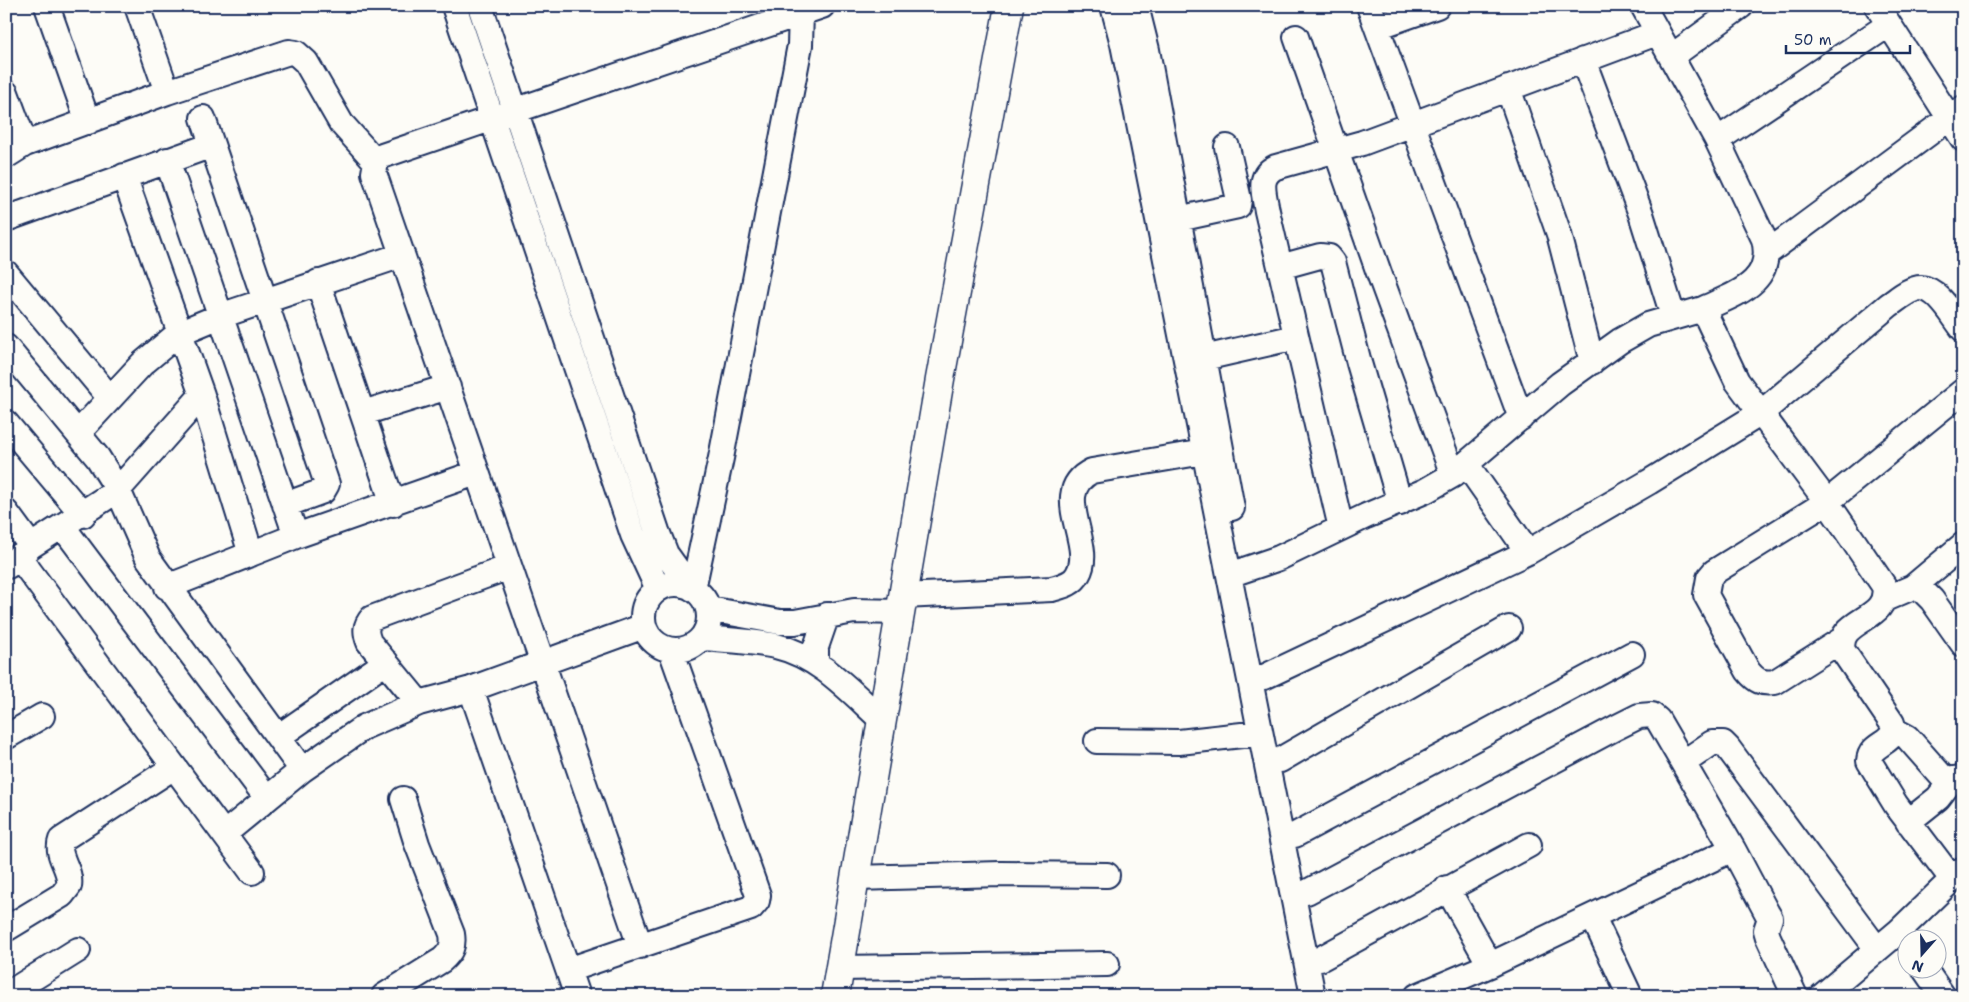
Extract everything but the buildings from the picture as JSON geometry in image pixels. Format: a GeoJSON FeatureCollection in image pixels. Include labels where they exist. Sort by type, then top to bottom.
{"type":"FeatureCollection","features":[{"type":"Feature","properties":{"kind":"main road"},"geometry":{"type":"LineString","coordinates":[[835,996],[940,379],[1009,6]]}},
{"type":"Feature","properties":{"kind":"street"},"geometry":{"type":"LineString","coordinates":[[47,6],[88,122]]}},
{"type":"Feature","properties":{"kind":"street"},"geometry":{"type":"LineString","coordinates":[[137,6],[167,92]]}},
{"type":"Feature","properties":{"kind":"street"},"geometry":{"type":"LineString","coordinates":[[454,6],[633,535],[658,589]]}},
{"type":"Feature","properties":{"kind":"street"},"geometry":{"type":"LineString","coordinates":[[480,6],[657,532],[666,554],[691,588],[704,599],[709,609],[710,619],[703,638],[686,650],[671,650],[656,644],[644,626],[645,605],[658,589],[673,585],[691,588]]}},
{"type":"Feature","properties":{"kind":"street"},"geometry":{"type":"LineString","coordinates":[[1113,6],[1125,54],[1204,452],[1264,677],[1327,996]]}},
{"type":"Feature","properties":{"kind":"street"},"geometry":{"type":"LineString","coordinates":[[1136,6],[1204,358],[1260,733],[1313,996]]}},
{"type":"Feature","properties":{"kind":"street"},"geometry":{"type":"LineString","coordinates":[[1437,6],[1373,17],[1521,418]]}},
{"type":"Feature","properties":{"kind":"street"},"geometry":{"type":"LineString","coordinates":[[1236,573],[1279,558],[1341,528],[1400,503],[1460,470],[1560,384],[1620,341],[1648,325],[1702,309],[1745,290],[1758,277],[1766,264],[1767,253],[1764,239],[1717,140],[1643,6]]}},
{"type":"Feature","properties":{"kind":"street"},"geometry":{"type":"LineString","coordinates":[[1671,57],[1741,6]]}},
{"type":"Feature","properties":{"kind":"street"},"geometry":{"type":"LineString","coordinates":[[640,946],[544,663],[376,183],[374,173],[376,162],[382,156],[491,118],[812,10]]}},
{"type":"Feature","properties":{"kind":"street"},"geometry":{"type":"LineString","coordinates":[[691,588],[721,458],[800,45],[812,10]]}},
{"type":"Feature","properties":{"kind":"street"},"geometry":{"type":"LineString","coordinates":[[1717,140],[1882,15],[1955,113],[1963,139]]}},
{"type":"Feature","properties":{"kind":"street"},"geometry":{"type":"LineString","coordinates":[[1341,528],[1280,267],[1262,185],[1263,177],[1268,171],[1276,167],[1378,138],[1412,123],[1657,33]]}},
{"type":"Feature","properties":{"kind":"street"},"geometry":{"type":"LineString","coordinates":[[1296,37],[1335,150],[1460,470],[1528,552]]}},
{"type":"Feature","properties":{"kind":"street"},"geometry":{"type":"LineString","coordinates":[[6,93],[16,150],[167,92],[289,52],[296,53],[306,62],[341,123],[376,162]]}},
{"type":"Feature","properties":{"kind":"street"},"geometry":{"type":"LineString","coordinates":[[1583,60],[1641,214],[1674,316]]}},
{"type":"Feature","properties":{"kind":"street"},"geometry":{"type":"LineString","coordinates":[[1508,88],[1559,234],[1592,362]]}},
{"type":"Feature","properties":{"kind":"street"},"geometry":{"type":"LineString","coordinates":[[1767,253],[1955,113]]}},
{"type":"Feature","properties":{"kind":"street"},"geometry":{"type":"LineString","coordinates":[[203,118],[327,484],[323,491],[285,505]]}},
{"type":"Feature","properties":{"kind":"street"},"geometry":{"type":"LineString","coordinates":[[6,219],[212,145]]}},
{"type":"Feature","properties":{"kind":"street"},"geometry":{"type":"LineString","coordinates":[[1178,219],[1238,206],[1239,200],[1227,146]]}},
{"type":"Feature","properties":{"kind":"street"},"geometry":{"type":"LineString","coordinates":[[167,160],[296,536]]}},
{"type":"Feature","properties":{"kind":"street"},"geometry":{"type":"LineString","coordinates":[[124,176],[202,396],[252,554]]}},
{"type":"Feature","properties":{"kind":"street"},"geometry":{"type":"LineString","coordinates":[[79,432],[142,364],[179,333],[220,316],[402,255]]}},
{"type":"Feature","properties":{"kind":"street"},"geometry":{"type":"LineString","coordinates":[[1280,267],[1320,256],[1329,257],[1333,262],[1359,363],[1400,503]]}},
{"type":"Feature","properties":{"kind":"street"},"geometry":{"type":"LineString","coordinates":[[6,273],[110,398]]}},
{"type":"Feature","properties":{"kind":"street"},"geometry":{"type":"LineString","coordinates":[[318,282],[393,504]]}},
{"type":"Feature","properties":{"kind":"street"},"geometry":{"type":"LineString","coordinates":[[1264,677],[1528,552],[1649,482],[1761,413],[1889,304],[1911,291],[1920,288],[1929,291],[1938,298],[1963,329]]}},
{"type":"Feature","properties":{"kind":"street"},"geometry":{"type":"LineString","coordinates":[[1702,309],[1737,381],[1827,502],[1884,586],[1886,599]]}},
{"type":"Feature","properties":{"kind":"street"},"geometry":{"type":"LineString","coordinates":[[1204,358],[1296,337]]}},
{"type":"Feature","properties":{"kind":"street"},"geometry":{"type":"LineString","coordinates":[[6,347],[79,432],[118,490],[148,558],[302,770]]}},
{"type":"Feature","properties":{"kind":"street"},"geometry":{"type":"LineString","coordinates":[[363,413],[448,387]]}},
{"type":"Feature","properties":{"kind":"street"},"geometry":{"type":"LineString","coordinates":[[1963,391],[1827,502],[1714,572],[1708,578],[1706,595],[1748,671],[1755,680],[1766,683],[1775,682],[1843,639],[1848,631],[1878,609],[1886,599],[1913,587],[1963,545]]}},
{"type":"Feature","properties":{"kind":"street"},"geometry":{"type":"LineString","coordinates":[[19,557],[118,490],[202,396]]}},
{"type":"Feature","properties":{"kind":"street"},"geometry":{"type":"LineString","coordinates":[[6,423],[267,798]]}},
{"type":"Feature","properties":{"kind":"street"},"geometry":{"type":"LineString","coordinates":[[709,609],[780,622],[795,622],[827,615],[902,604],[1052,589],[1068,584],[1078,574],[1082,559],[1073,502],[1074,488],[1082,476],[1092,471],[1204,452]]}},
{"type":"Feature","properties":{"kind":"street"},"geometry":{"type":"LineString","coordinates":[[167,586],[296,536],[393,504],[476,473]]}},
{"type":"Feature","properties":{"kind":"street"},"geometry":{"type":"LineString","coordinates":[[6,512],[19,557],[252,872]]}},
{"type":"Feature","properties":{"kind":"street"},"geometry":{"type":"LineString","coordinates":[[419,703],[369,642],[365,633],[367,624],[372,618],[510,567]]}},
{"type":"Feature","properties":{"kind":"street"},"geometry":{"type":"LineString","coordinates":[[1913,587],[1925,591],[1963,644]]}},
{"type":"Feature","properties":{"kind":"street"},"geometry":{"type":"LineString","coordinates":[[816,663],[816,647],[827,615]]}},
{"type":"Feature","properties":{"kind":"street"},"geometry":{"type":"LineString","coordinates":[[224,834],[302,770],[364,726],[419,703],[471,689],[644,626]]}},
{"type":"Feature","properties":{"kind":"street"},"geometry":{"type":"LineString","coordinates":[[1280,760],[1509,628]]}},
{"type":"Feature","properties":{"kind":"street"},"geometry":{"type":"LineString","coordinates":[[703,638],[776,646],[816,663],[882,720]]}},
{"type":"Feature","properties":{"kind":"street"},"geometry":{"type":"LineString","coordinates":[[1843,639],[1843,651],[1892,723],[1894,730],[1907,736],[1940,776],[1957,779]]}},
{"type":"Feature","properties":{"kind":"street"},"geometry":{"type":"LineString","coordinates":[[568,970],[751,908],[757,901],[758,895],[671,650]]}},
{"type":"Feature","properties":{"kind":"street"},"geometry":{"type":"LineString","coordinates":[[1295,835],[1632,654]]}},
{"type":"Feature","properties":{"kind":"street"},"geometry":{"type":"LineString","coordinates":[[278,737],[386,662]]}},
{"type":"Feature","properties":{"kind":"street"},"geometry":{"type":"LineString","coordinates":[[471,689],[577,996]]}},
{"type":"Feature","properties":{"kind":"street"},"geometry":{"type":"LineString","coordinates":[[1307,892],[1639,716],[1652,715],[1658,720],[1684,763],[1770,918],[1766,930],[1768,937],[1795,996]]}},
{"type":"Feature","properties":{"kind":"street"},"geometry":{"type":"LineString","coordinates":[[6,736],[42,716]]}},
{"type":"Feature","properties":{"kind":"street"},"geometry":{"type":"LineString","coordinates":[[1894,730],[1888,739],[1874,749],[1869,761],[1908,822],[1958,874],[1909,930]]}},
{"type":"Feature","properties":{"kind":"street"},"geometry":{"type":"LineString","coordinates":[[1097,741],[1180,742],[1260,733]]}},
{"type":"Feature","properties":{"kind":"street"},"geometry":{"type":"LineString","coordinates":[[1684,763],[1712,744],[1723,743],[1877,948]]}},
{"type":"Feature","properties":{"kind":"street"},"geometry":{"type":"LineString","coordinates":[[6,929],[62,895],[69,886],[68,870],[59,852],[61,840],[174,766]]}},
{"type":"Feature","properties":{"kind":"street"},"geometry":{"type":"LineString","coordinates":[[1908,822],[1938,798],[1957,779]]}},
{"type":"Feature","properties":{"kind":"street"},"geometry":{"type":"LineString","coordinates":[[384,996],[442,960],[450,953],[454,945],[452,934],[417,844],[403,799]]}},
{"type":"Feature","properties":{"kind":"street"},"geometry":{"type":"LineString","coordinates":[[1320,959],[1447,888],[1529,845]]}},
{"type":"Feature","properties":{"kind":"street"},"geometry":{"type":"LineString","coordinates":[[1417,996],[1490,966],[1733,849]]}},
{"type":"Feature","properties":{"kind":"street"},"geometry":{"type":"LineString","coordinates":[[855,878],[1001,874],[1108,875]]}},
{"type":"Feature","properties":{"kind":"street"},"geometry":{"type":"LineString","coordinates":[[1447,888],[1490,966]]}},
{"type":"Feature","properties":{"kind":"street"},"geometry":{"type":"LineString","coordinates":[[1593,917],[1630,996]]}},
{"type":"Feature","properties":{"kind":"street"},"geometry":{"type":"LineString","coordinates":[[1822,996],[1877,948],[1896,940]]}},
{"type":"Feature","properties":{"kind":"street"},"geometry":{"type":"LineString","coordinates":[[6,995],[78,950]]}},
{"type":"Feature","properties":{"kind":"street"},"geometry":{"type":"LineString","coordinates":[[840,968],[1107,964]]}},
{"type":"Feature","properties":{"kind":"street"},"geometry":{"type":"LineString","coordinates":[[1932,980],[1943,996]]}}]}
